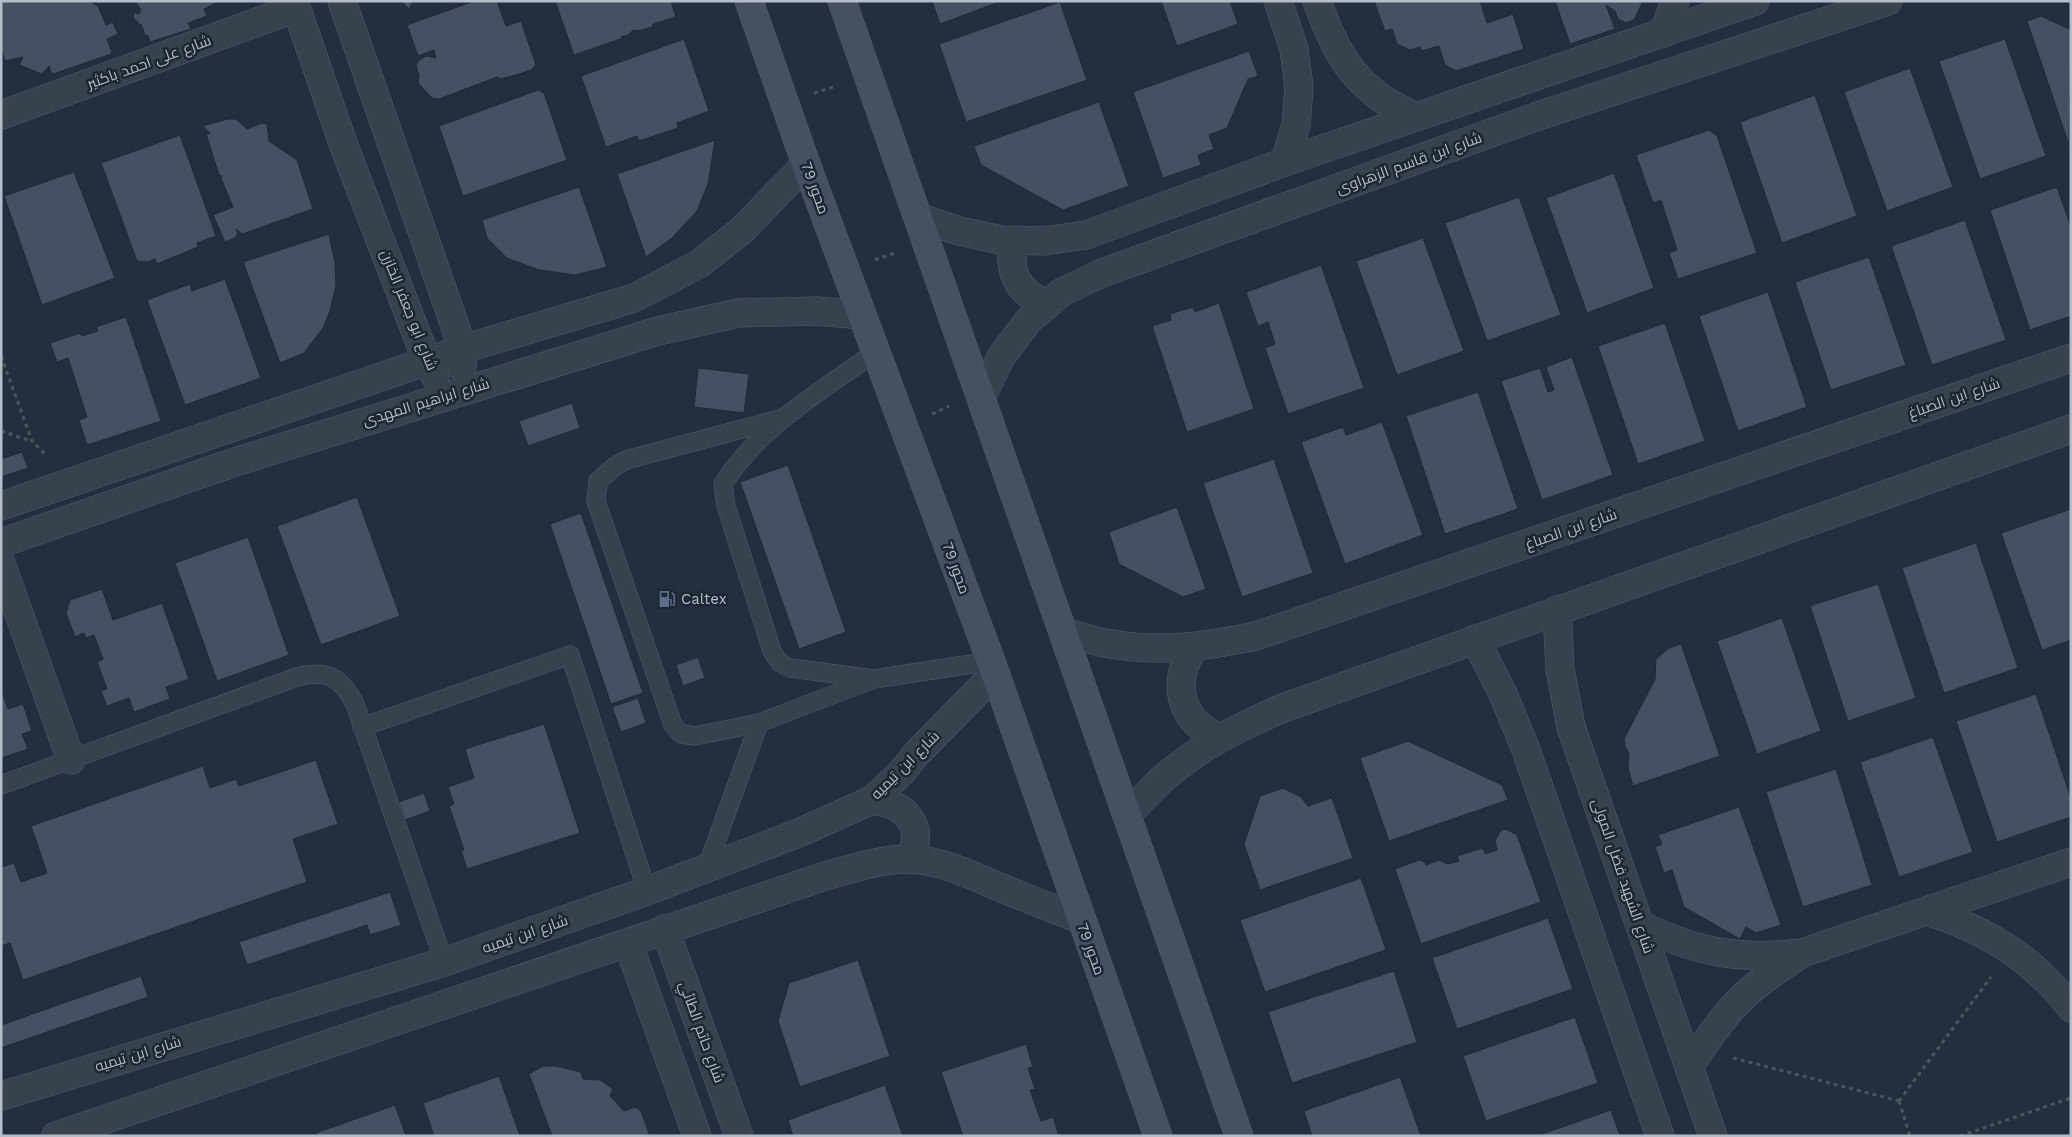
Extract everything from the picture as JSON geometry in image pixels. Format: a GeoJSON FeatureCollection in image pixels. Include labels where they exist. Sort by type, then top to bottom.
{"type":"FeatureCollection","features":[{"type":"Feature","properties":{"kind":"main road","name":"محور 79"},"geometry":{"type":"LineString","coordinates":[[749,1],[806,164],[993,668],[1158,1136]]}},
{"type":"Feature","properties":{"kind":"main road"},"geometry":{"type":"LineString","coordinates":[[842,1],[1239,1136]]}},
{"type":"Feature","properties":{"kind":"street","name":"شارع ابو جعفر الخازن"},"geometry":{"type":"LineString","coordinates":[[295,5],[345,149],[427,361],[434,375],[455,393],[462,372],[463,349],[342,1]]}},
{"type":"Feature","properties":{"kind":"street"},"geometry":{"type":"LineString","coordinates":[[1278,1],[1294,49],[1299,87],[1296,125],[1285,162]]}},
{"type":"Feature","properties":{"kind":"street"},"geometry":{"type":"LineString","coordinates":[[1317,1],[1329,33],[1347,66],[1378,95],[1415,117]]}},
{"type":"Feature","properties":{"kind":"street"},"geometry":{"type":"LineString","coordinates":[[1664,32],[1675,1]]}},
{"type":"Feature","properties":{"kind":"street"},"geometry":{"type":"LineString","coordinates":[[918,217],[959,232],[1001,240],[1044,241],[1086,235],[1285,162],[1755,1]]}},
{"type":"Feature","properties":{"kind":"street","name":"شارع ابن قاسم الزهراوى"},"geometry":{"type":"LineString","coordinates":[[980,396],[1001,357],[1028,321],[1062,292],[1102,272],[1538,116],[1888,1]]}},
{"type":"Feature","properties":{"kind":"street","name":"شارع على احمد باكثير"},"geometry":{"type":"LineString","coordinates":[[1,115],[295,5]]}},
{"type":"Feature","properties":{"kind":"street"},"geometry":{"type":"LineString","coordinates":[[1526,80],[1538,116]]}},
{"type":"Feature","properties":{"kind":"street"},"geometry":{"type":"LineString","coordinates":[[1,506],[463,349],[634,298],[698,264],[741,231],[806,164]]}},
{"type":"Feature","properties":{"kind":"street"},"geometry":{"type":"LineString","coordinates":[[1013,240],[1011,253],[1012,267],[1016,279],[1034,299],[1047,305]]}},
{"type":"Feature","properties":{"kind":"street","name":"شارع ابراهيم المهدى"},"geometry":{"type":"LineString","coordinates":[[1,543],[235,462],[658,331],[738,313],[817,311],[862,315]]}},
{"type":"Feature","properties":{"kind":"street","name":"شارع ابن الصباغ"},"geometry":{"type":"LineString","coordinates":[[1063,632],[1111,644],[1160,649],[1208,646],[1256,636],[2071,358]]}},
{"type":"Feature","properties":{"kind":"street"},"geometry":{"type":"LineString","coordinates":[[1127,815],[1160,781],[1198,752],[1240,727],[1283,708],[2071,429]]}},
{"type":"Feature","properties":{"kind":"street"},"geometry":{"type":"LineString","coordinates":[[1,564],[71,760]]}},
{"type":"Feature","properties":{"kind":"street","name":"شارع الشهيد فضل المولى"},"geometry":{"type":"LineString","coordinates":[[1557,610],[1560,669],[1571,727],[1640,925],[1695,1058],[1713,1136]]}},
{"type":"Feature","properties":{"kind":"street"},"geometry":{"type":"LineString","coordinates":[[1475,639],[1503,694],[1526,750],[1660,1136]]}},
{"type":"Feature","properties":{"kind":"street"},"geometry":{"type":"LineString","coordinates":[[1194,647],[1187,658],[1182,672],[1180,686],[1183,699],[1188,713],[1197,724],[1207,733],[1220,738]]}},
{"type":"Feature","properties":{"kind":"street","name":"شارع ابن تيميه"},"geometry":{"type":"LineString","coordinates":[[1,1096],[444,962],[647,891],[801,832],[872,800],[901,773],[993,668]]}},
{"type":"Feature","properties":{"kind":"street"},"geometry":{"type":"LineString","coordinates":[[872,800],[898,807],[909,818],[916,835],[916,848],[910,859]]}},
{"type":"Feature","properties":{"kind":"street"},"geometry":{"type":"LineString","coordinates":[[56,1136],[665,929],[825,876],[868,864],[910,859],[942,864],[972,874],[1001,888],[1080,919]]}},
{"type":"Feature","properties":{"kind":"street"},"geometry":{"type":"LineString","coordinates":[[1640,925],[1694,947],[1735,956],[1769,957],[1802,953],[2071,862]]}},
{"type":"Feature","properties":{"kind":"street"},"geometry":{"type":"LineString","coordinates":[[1927,911],[1985,933],[2040,973],[2071,1008]]}},
{"type":"Feature","properties":{"kind":"street","name":"شارع حاتم الطائي"},"geometry":{"type":"LineString","coordinates":[[665,929],[738,1136]]}},
{"type":"Feature","properties":{"kind":"street"},"geometry":{"type":"LineString","coordinates":[[628,942],[697,1136]]}},
{"type":"Feature","properties":{"kind":"street"},"geometry":{"type":"LineString","coordinates":[[1695,1058],[1736,1004],[1764,980],[1802,953]]}},
{"type":"Feature","properties":{"kind":"lane"},"geometry":{"type":"LineString","coordinates":[[876,352],[783,418],[731,471],[723,484],[726,506],[772,650],[779,662],[790,668],[874,679],[993,668]]}},
{"type":"Feature","properties":{"kind":"lane"},"geometry":{"type":"LineString","coordinates":[[783,418],[626,460],[614,467],[598,481],[596,501],[673,725],[681,734],[695,736],[759,723],[874,679]]}},
{"type":"Feature","properties":{"kind":"lane"},"geometry":{"type":"LineString","coordinates":[[362,727],[570,655],[647,891]]}},
{"type":"Feature","properties":{"kind":"lane"},"geometry":{"type":"LineString","coordinates":[[1,786],[311,673],[325,674],[338,681],[348,692],[444,962]]}},
{"type":"Feature","properties":{"kind":"lane"},"geometry":{"type":"LineString","coordinates":[[708,867],[759,723]]}},
{"type":"Feature","properties":{"kind":"path"},"geometry":{"type":"LineString","coordinates":[[784,103],[868,76]]}},
{"type":"Feature","properties":{"kind":"path"},"geometry":{"type":"LineString","coordinates":[[845,270],[926,243]]}},
{"type":"Feature","properties":{"kind":"path"},"geometry":{"type":"LineString","coordinates":[[1,356],[32,441],[71,482]]}},
{"type":"Feature","properties":{"kind":"path"},"geometry":{"type":"LineString","coordinates":[[904,426],[980,396]]}},
{"type":"Feature","properties":{"kind":"path"},"geometry":{"type":"LineString","coordinates":[[1,431],[32,441]]}},
{"type":"Feature","properties":{"kind":"path"},"geometry":{"type":"LineString","coordinates":[[1899,1101],[2010,950]]}},
{"type":"Feature","properties":{"kind":"path"},"geometry":{"type":"LineString","coordinates":[[1695,1058],[1899,1101]]}},
{"type":"Feature","properties":{"kind":"path"},"geometry":{"type":"LineString","coordinates":[[1960,1136],[2071,1098]]}},
{"type":"Feature","properties":{"kind":"path"},"geometry":{"type":"LineString","coordinates":[[1899,1101],[1910,1136]]}},
{"type":"Feature","properties":{"kind":"building"},"geometry":{"type":"Polygon","coordinates":[[[1,1],[89,1],[98,6],[106,25],[113,22],[118,34],[107,39],[112,52],[111,54],[53,74],[49,66],[42,74],[19,65],[23,57],[5,61],[1,49],[1,1]]]}},
{"type":"Feature","properties":{"kind":"building"},"geometry":{"type":"Polygon","coordinates":[[[135,1],[220,1],[204,9],[207,16],[188,23],[191,29],[150,42],[141,24],[138,25],[138,22],[133,18],[134,12],[139,14],[141,10],[135,1]]]}},
{"type":"Feature","properties":{"kind":"building"},"geometry":{"type":"Polygon","coordinates":[[[401,1],[413,1],[409,9],[401,1]]]}},
{"type":"Feature","properties":{"kind":"building"},"geometry":{"type":"Polygon","coordinates":[[[474,1],[497,1],[506,26],[521,21],[536,65],[531,70],[516,75],[500,79],[497,77],[439,99],[432,98],[418,83],[419,75],[416,66],[418,61],[426,56],[436,58],[434,50],[418,56],[407,25],[474,1]]]}},
{"type":"Feature","properties":{"kind":"building"},"geometry":{"type":"Polygon","coordinates":[[[555,1],[671,1],[676,17],[653,24],[652,27],[638,31],[633,30],[628,35],[621,37],[623,38],[574,55],[555,1]]]}},
{"type":"Feature","properties":{"kind":"building"},"geometry":{"type":"Polygon","coordinates":[[[932,1],[1002,1],[940,24],[932,1]]]}},
{"type":"Feature","properties":{"kind":"building"},"geometry":{"type":"Polygon","coordinates":[[[1161,1],[1230,1],[1238,24],[1177,46],[1161,1]]]}},
{"type":"Feature","properties":{"kind":"building"},"geometry":{"type":"Polygon","coordinates":[[[1374,1],[1480,1],[1487,23],[1513,14],[1524,49],[1456,71],[1445,65],[1439,46],[1421,51],[1420,47],[1410,50],[1397,44],[1392,29],[1385,31],[1374,1]]]}},
{"type":"Feature","properties":{"kind":"building"},"geometry":{"type":"Polygon","coordinates":[[[1555,1],[1643,1],[1634,20],[1626,23],[1618,19],[1615,11],[1606,5],[1615,29],[1570,44],[1555,1]]]}},
{"type":"Feature","properties":{"kind":"building"},"geometry":{"type":"Polygon","coordinates":[[[1060,2],[1087,80],[966,122],[939,44],[1060,2]]]}},
{"type":"Feature","properties":{"kind":"building"},"geometry":{"type":"Polygon","coordinates":[[[2041,16],[2071,30],[2069,145],[2027,21],[2041,16]]]}},
{"type":"Feature","properties":{"kind":"building"},"geometry":{"type":"Polygon","coordinates":[[[684,39],[709,111],[677,123],[678,128],[639,141],[637,136],[606,147],[581,76],[684,39]]]}},
{"type":"Feature","properties":{"kind":"building"},"geometry":{"type":"Polygon","coordinates":[[[2005,39],[2046,156],[1980,179],[1939,61],[2005,39]]]}},
{"type":"Feature","properties":{"kind":"building"},"geometry":{"type":"Polygon","coordinates":[[[1249,51],[1258,76],[1248,79],[1227,128],[1209,135],[1214,149],[1198,155],[1201,165],[1163,178],[1133,92],[1249,51]]]}},
{"type":"Feature","properties":{"kind":"building"},"geometry":{"type":"Polygon","coordinates":[[[1910,68],[1953,187],[1887,211],[1844,92],[1910,68]]]}},
{"type":"Feature","properties":{"kind":"building"},"geometry":{"type":"Polygon","coordinates":[[[538,90],[544,93],[567,160],[463,196],[439,126],[538,90]]]}},
{"type":"Feature","properties":{"kind":"building"},"geometry":{"type":"Polygon","coordinates":[[[1815,95],[1857,216],[1782,243],[1740,122],[1815,95]]]}},
{"type":"Feature","properties":{"kind":"building"},"geometry":{"type":"Polygon","coordinates":[[[1099,102],[1129,186],[1063,210],[981,165],[974,146],[1099,102]]]}},
{"type":"Feature","properties":{"kind":"building"},"geometry":{"type":"Polygon","coordinates":[[[228,119],[236,119],[247,129],[262,123],[267,124],[269,141],[297,160],[313,209],[242,234],[236,229],[238,233],[235,238],[225,242],[213,215],[233,207],[221,178],[222,176],[219,175],[206,134],[210,133],[202,126],[228,119]]]}},
{"type":"Feature","properties":{"kind":"building"},"geometry":{"type":"Polygon","coordinates":[[[1709,130],[1717,136],[1757,253],[1678,279],[1669,253],[1677,250],[1661,200],[1653,203],[1636,155],[1709,130]]]}},
{"type":"Feature","properties":{"kind":"building"},"geometry":{"type":"Polygon","coordinates":[[[180,135],[216,236],[197,243],[198,247],[157,264],[155,259],[148,262],[137,261],[101,163],[180,135]]]}},
{"type":"Feature","properties":{"kind":"building"},"geometry":{"type":"Polygon","coordinates":[[[715,140],[708,184],[697,211],[672,238],[646,257],[617,174],[715,140]]]}},
{"type":"Feature","properties":{"kind":"building"},"geometry":{"type":"Polygon","coordinates":[[[74,172],[115,278],[42,305],[4,196],[74,172]]]}},
{"type":"Feature","properties":{"kind":"building"},"geometry":{"type":"Polygon","coordinates":[[[1614,173],[1654,288],[1587,313],[1546,198],[1614,173]]]}},
{"type":"Feature","properties":{"kind":"building"},"geometry":{"type":"Polygon","coordinates":[[[579,187],[607,267],[575,275],[539,270],[507,258],[487,238],[482,220],[579,187]]]}},
{"type":"Feature","properties":{"kind":"building"},"geometry":{"type":"Polygon","coordinates":[[[2057,187],[2071,227],[2071,316],[2030,330],[1990,210],[2057,187]]]}},
{"type":"Feature","properties":{"kind":"building"},"geometry":{"type":"Polygon","coordinates":[[[1519,197],[1561,315],[1487,341],[1445,223],[1519,197]]]}},
{"type":"Feature","properties":{"kind":"building"},"geometry":{"type":"Polygon","coordinates":[[[1965,220],[2006,340],[1932,365],[1891,246],[1965,220]]]}},
{"type":"Feature","properties":{"kind":"building"},"geometry":{"type":"Polygon","coordinates":[[[329,234],[335,263],[336,285],[330,311],[323,328],[304,353],[280,363],[243,262],[329,234]]]}},
{"type":"Feature","properties":{"kind":"building"},"geometry":{"type":"Polygon","coordinates":[[[1423,238],[1464,351],[1397,375],[1356,261],[1423,238]]]}},
{"type":"Feature","properties":{"kind":"building"},"geometry":{"type":"Polygon","coordinates":[[[1869,257],[1906,365],[1831,390],[1795,282],[1869,257]]]}},
{"type":"Feature","properties":{"kind":"building"},"geometry":{"type":"Polygon","coordinates":[[[1321,265],[1364,388],[1288,414],[1265,348],[1275,344],[1268,322],[1258,326],[1246,292],[1321,265]]]}},
{"type":"Feature","properties":{"kind":"building"},"geometry":{"type":"Polygon","coordinates":[[[225,279],[261,378],[185,405],[147,300],[190,284],[192,291],[225,279]]]}},
{"type":"Feature","properties":{"kind":"building"},"geometry":{"type":"Polygon","coordinates":[[[1768,292],[1807,407],[1738,431],[1699,316],[1768,292]]]}},
{"type":"Feature","properties":{"kind":"building"},"geometry":{"type":"Polygon","coordinates":[[[1219,303],[1254,409],[1187,432],[1152,326],[1171,320],[1170,314],[1193,307],[1195,312],[1219,303]]]}},
{"type":"Feature","properties":{"kind":"building"},"geometry":{"type":"Polygon","coordinates":[[[126,317],[161,421],[87,445],[79,420],[87,417],[68,358],[57,362],[50,343],[80,333],[82,336],[98,331],[96,327],[126,317]]]}},
{"type":"Feature","properties":{"kind":"building"},"geometry":{"type":"Polygon","coordinates":[[[1665,323],[1705,441],[1638,464],[1598,346],[1665,323]]]}},
{"type":"Feature","properties":{"kind":"building"},"geometry":{"type":"Polygon","coordinates":[[[1572,357],[1613,475],[1542,500],[1501,381],[1540,368],[1548,392],[1554,390],[1546,367],[1572,357]]]}},
{"type":"Feature","properties":{"kind":"building"},"geometry":{"type":"Polygon","coordinates":[[[698,368],[749,374],[744,413],[694,407],[698,368]]]}},
{"type":"Feature","properties":{"kind":"building"},"geometry":{"type":"Polygon","coordinates":[[[1478,392],[1518,509],[1445,534],[1406,416],[1478,392]]]}},
{"type":"Feature","properties":{"kind":"building"},"geometry":{"type":"Polygon","coordinates":[[[572,403],[580,428],[528,446],[519,421],[572,403]]]}},
{"type":"Feature","properties":{"kind":"building"},"geometry":{"type":"Polygon","coordinates":[[[1382,422],[1423,535],[1345,564],[1301,442],[1343,427],[1346,435],[1382,422]]]}},
{"type":"Feature","properties":{"kind":"building"},"geometry":{"type":"Polygon","coordinates":[[[22,452],[28,468],[1,477],[1,459],[22,452]]]}},
{"type":"Feature","properties":{"kind":"building"},"geometry":{"type":"Polygon","coordinates":[[[1274,459],[1313,573],[1242,597],[1203,483],[1274,459]]]}},
{"type":"Feature","properties":{"kind":"building"},"geometry":{"type":"Polygon","coordinates":[[[788,465],[846,632],[799,649],[740,482],[788,465]]]}},
{"type":"Feature","properties":{"kind":"building"},"geometry":{"type":"Polygon","coordinates":[[[357,497],[400,616],[321,645],[277,526],[357,497]]]}},
{"type":"Feature","properties":{"kind":"building"},"geometry":{"type":"Polygon","coordinates":[[[1177,507],[1206,589],[1183,597],[1119,564],[1109,532],[1177,507]]]}},
{"type":"Feature","properties":{"kind":"building"},"geometry":{"type":"Polygon","coordinates":[[[2071,509],[2071,640],[2042,650],[2001,533],[2071,509]]]}},
{"type":"Feature","properties":{"kind":"building"},"geometry":{"type":"Polygon","coordinates":[[[581,513],[643,693],[611,704],[550,524],[581,513]]]}},
{"type":"Feature","properties":{"kind":"building"},"geometry":{"type":"Polygon","coordinates":[[[248,537],[289,655],[217,681],[175,563],[248,537]]]}},
{"type":"Feature","properties":{"kind":"building"},"geometry":{"type":"Polygon","coordinates":[[[1976,543],[2018,668],[1944,693],[1902,568],[1976,543]]]}},
{"type":"Feature","properties":{"kind":"building"},"geometry":{"type":"Polygon","coordinates":[[[1878,584],[1916,698],[1848,721],[1810,606],[1878,584]]]}},
{"type":"Feature","properties":{"kind":"building"},"geometry":{"type":"Polygon","coordinates":[[[102,589],[113,620],[162,603],[189,679],[166,687],[170,699],[134,712],[129,698],[107,706],[101,691],[107,689],[97,662],[103,659],[94,635],[86,638],[84,633],[75,637],[66,613],[70,600],[102,589]]]}},
{"type":"Feature","properties":{"kind":"building"},"geometry":{"type":"Polygon","coordinates":[[[1782,618],[1821,731],[1757,754],[1717,641],[1782,618]]]}},
{"type":"Feature","properties":{"kind":"building"},"geometry":{"type":"Polygon","coordinates":[[[1681,644],[1720,756],[1633,786],[1628,768],[1629,754],[1624,739],[1655,679],[1656,659],[1669,648],[1681,644]]]}},
{"type":"Feature","properties":{"kind":"building"},"geometry":{"type":"Polygon","coordinates":[[[698,657],[705,678],[683,686],[676,665],[698,657]]]}},
{"type":"Feature","properties":{"kind":"building"},"geometry":{"type":"Polygon","coordinates":[[[1,689],[8,709],[23,704],[32,731],[22,734],[28,749],[1,758],[1,689]]]}},
{"type":"Feature","properties":{"kind":"building"},"geometry":{"type":"Polygon","coordinates":[[[2036,694],[2071,798],[2071,817],[1997,842],[1956,721],[2036,694]]]}},
{"type":"Feature","properties":{"kind":"building"},"geometry":{"type":"Polygon","coordinates":[[[638,698],[646,723],[621,732],[612,707],[638,698]]]}},
{"type":"Feature","properties":{"kind":"building"},"geometry":{"type":"Polygon","coordinates":[[[544,724],[580,833],[467,869],[461,850],[464,850],[449,806],[454,804],[448,787],[474,778],[465,749],[544,724]]]}},
{"type":"Feature","properties":{"kind":"building"},"geometry":{"type":"Polygon","coordinates":[[[1933,737],[1973,852],[1899,877],[1860,762],[1933,737]]]}},
{"type":"Feature","properties":{"kind":"building"},"geometry":{"type":"Polygon","coordinates":[[[1408,741],[1502,785],[1508,800],[1389,841],[1360,758],[1408,741]]]}},
{"type":"Feature","properties":{"kind":"building"},"geometry":{"type":"Polygon","coordinates":[[[316,760],[338,824],[293,839],[307,882],[23,980],[10,943],[1,946],[1,867],[14,863],[21,882],[47,873],[31,826],[203,766],[210,788],[236,779],[239,786],[316,760]]]}},
{"type":"Feature","properties":{"kind":"building"},"geometry":{"type":"Polygon","coordinates":[[[1836,769],[1872,885],[1803,907],[1766,792],[1836,769]]]}},
{"type":"Feature","properties":{"kind":"building"},"geometry":{"type":"Polygon","coordinates":[[[1283,788],[1301,797],[1308,806],[1332,798],[1353,858],[1260,890],[1244,844],[1260,796],[1283,788]]]}},
{"type":"Feature","properties":{"kind":"building"},"geometry":{"type":"Polygon","coordinates":[[[424,793],[430,811],[405,820],[399,802],[424,793]]]}},
{"type":"Feature","properties":{"kind":"building"},"geometry":{"type":"Polygon","coordinates":[[[1739,807],[1781,925],[1756,933],[1746,927],[1740,939],[1684,907],[1672,870],[1664,873],[1655,847],[1662,844],[1658,835],[1739,807]]]}},
{"type":"Feature","properties":{"kind":"building"},"geometry":{"type":"Polygon","coordinates":[[[1504,829],[1517,835],[1541,902],[1421,944],[1395,869],[1419,860],[1425,862],[1426,865],[1439,860],[1448,864],[1459,861],[1457,856],[1483,848],[1485,854],[1497,850],[1495,841],[1499,833],[1504,829]]]}},
{"type":"Feature","properties":{"kind":"building"},"geometry":{"type":"Polygon","coordinates":[[[1361,878],[1386,950],[1265,992],[1240,920],[1361,878]]]}},
{"type":"Feature","properties":{"kind":"building"},"geometry":{"type":"Polygon","coordinates":[[[390,892],[401,925],[370,935],[367,925],[247,965],[239,942],[390,892]]]}},
{"type":"Feature","properties":{"kind":"building"},"geometry":{"type":"Polygon","coordinates":[[[1548,918],[1573,989],[1457,1029],[1432,958],[1548,918]]]}},
{"type":"Feature","properties":{"kind":"building"},"geometry":{"type":"Polygon","coordinates":[[[858,960],[890,1056],[800,1087],[778,1021],[789,983],[858,960]]]}},
{"type":"Feature","properties":{"kind":"building"},"geometry":{"type":"Polygon","coordinates":[[[1394,971],[1417,1042],[1292,1083],[1268,1012],[1394,971]]]}},
{"type":"Feature","properties":{"kind":"building"},"geometry":{"type":"Polygon","coordinates":[[[141,976],[148,997],[1,1048],[1,1025],[141,976]]]}},
{"type":"Feature","properties":{"kind":"building"},"geometry":{"type":"Polygon","coordinates":[[[1575,1017],[1598,1083],[1486,1121],[1463,1056],[1575,1017]]]}},
{"type":"Feature","properties":{"kind":"building"},"geometry":{"type":"Polygon","coordinates":[[[1026,1044],[1033,1067],[1028,1068],[1035,1089],[1030,1090],[1041,1121],[1053,1117],[1059,1136],[963,1136],[941,1072],[1026,1044]]]}},
{"type":"Feature","properties":{"kind":"building"},"geometry":{"type":"Polygon","coordinates":[[[543,1066],[556,1066],[581,1072],[583,1079],[600,1080],[613,1089],[610,1096],[624,1111],[635,1107],[641,1111],[650,1136],[552,1136],[529,1074],[543,1066]]]}},
{"type":"Feature","properties":{"kind":"building"},"geometry":{"type":"Polygon","coordinates":[[[499,1076],[520,1136],[434,1136],[423,1103],[499,1076]]]}},
{"type":"Feature","properties":{"kind":"building"},"geometry":{"type":"Polygon","coordinates":[[[1400,1077],[1421,1136],[1312,1136],[1304,1111],[1400,1077]]]}},
{"type":"Feature","properties":{"kind":"building"},"geometry":{"type":"Polygon","coordinates":[[[885,1085],[903,1136],[793,1136],[788,1120],[885,1085]]]}},
{"type":"Feature","properties":{"kind":"building"},"geometry":{"type":"Polygon","coordinates":[[[395,1105],[406,1136],[317,1136],[316,1133],[395,1105]]]}},
{"type":"Feature","properties":{"kind":"building"},"geometry":{"type":"Polygon","coordinates":[[[1611,1110],[1620,1136],[1536,1136],[1611,1110]]]}},
{"type":"Feature","properties":{"kind":"place","name":"Caltex"},"geometry":{"type":"Point","coordinates":[667,599]}}]}
